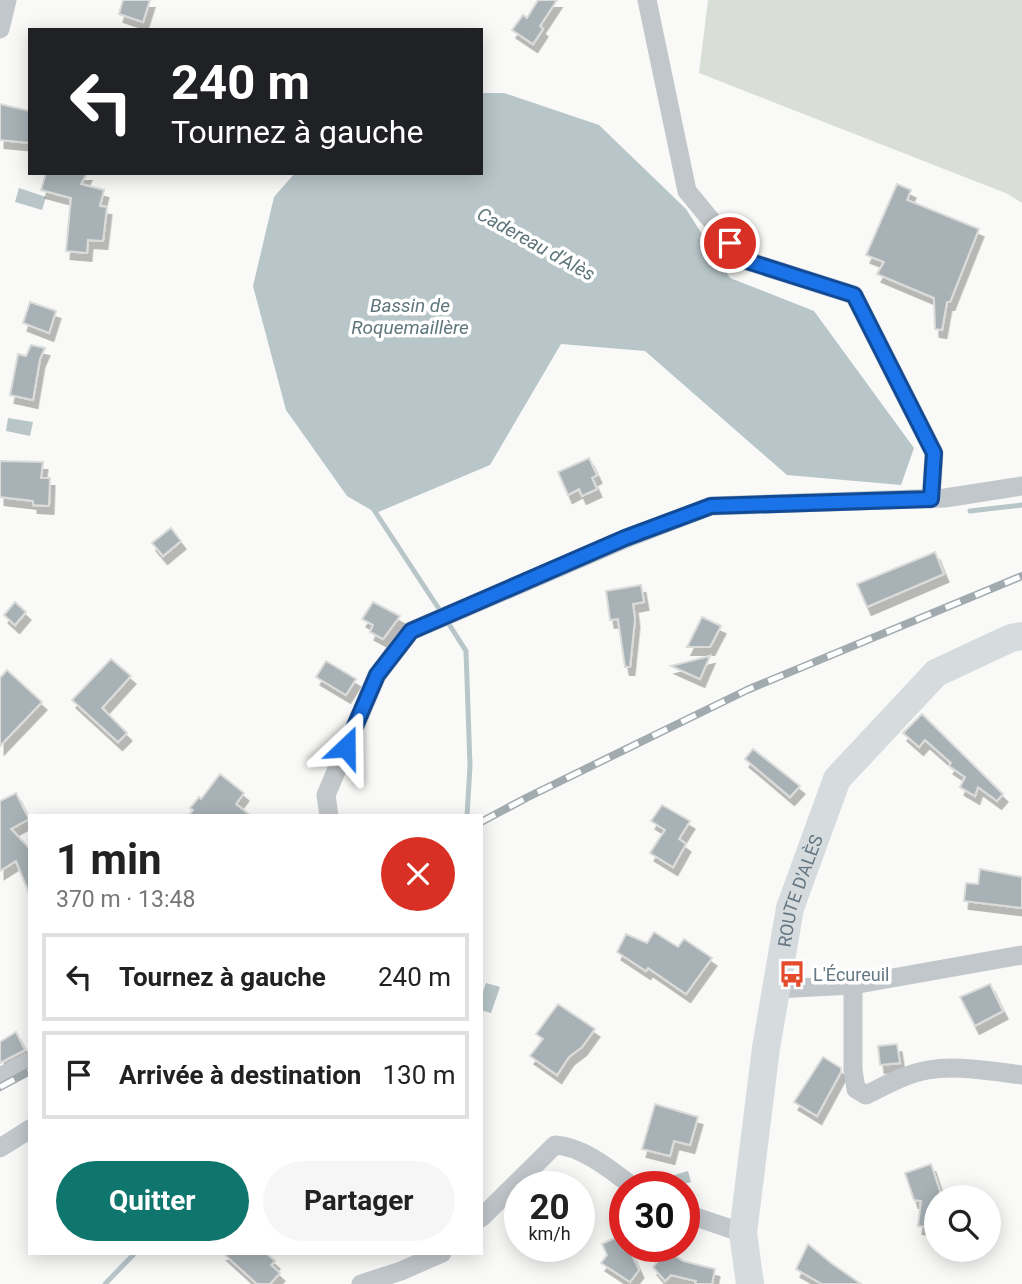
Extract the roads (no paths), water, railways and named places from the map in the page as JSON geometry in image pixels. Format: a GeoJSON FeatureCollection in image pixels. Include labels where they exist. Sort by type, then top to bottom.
{"type":"FeatureCollection","features":[{"type":"Feature","properties":{"kind":"main road","name":"ROUTE D'ALÈS"},"geometry":{"type":"LineString","coordinates":[[750,1284],[744,1233],[766,1048],[776,989],[790,908],[837,779],[936,673],[1011,638],[1022,636]]}},
{"type":"Feature","properties":{"kind":"street"},"geometry":{"type":"LineString","coordinates":[[0,29],[7,0]]}},
{"type":"Feature","properties":{"kind":"street"},"geometry":{"type":"LineString","coordinates":[[647,0],[687,191],[744,260],[854,295],[934,453],[931,499]]}},
{"type":"Feature","properties":{"kind":"street"},"geometry":{"type":"LineString","coordinates":[[329,814],[326,795],[377,675],[411,631],[625,538],[711,506],[931,499],[1022,486]]}},
{"type":"Feature","properties":{"kind":"street"},"geometry":{"type":"LineString","coordinates":[[776,989],[853,985],[1022,956]]}},
{"type":"Feature","properties":{"kind":"street"},"geometry":{"type":"LineString","coordinates":[[853,985],[853,1070],[856,1089],[866,1095],[897,1079],[928,1070],[986,1070],[1022,1075]]}},
{"type":"Feature","properties":{"kind":"street"},"geometry":{"type":"LineString","coordinates":[[0,1077],[28,1062]]}},
{"type":"Feature","properties":{"kind":"street"},"geometry":{"type":"LineString","coordinates":[[0,1148],[28,1130]]}},
{"type":"Feature","properties":{"kind":"street"},"geometry":{"type":"LineString","coordinates":[[483,1216],[555,1145],[569,1145],[612,1171]]}},
{"type":"Feature","properties":{"kind":"street"},"geometry":{"type":"LineString","coordinates":[[700,1218],[744,1233]]}},
{"type":"Feature","properties":{"kind":"street"},"geometry":{"type":"LineString","coordinates":[[361,1284],[437,1255]]}},
{"type":"Feature","properties":{"kind":"water","name":"Bassin de Roquemaillère"},"geometry":{"type":"Polygon","coordinates":[[[483,93],[504,93],[599,125],[686,209],[730,278],[814,311],[914,448],[901,485],[787,475],[645,351],[561,344],[490,465],[376,513],[347,496],[286,410],[253,286],[274,197],[293,175],[483,175],[483,93]]]}},
{"type":"Feature","properties":{"kind":"water"},"geometry":{"type":"Polygon","coordinates":[[[19,188],[46,197],[42,210],[15,202],[19,188]]]}},
{"type":"Feature","properties":{"kind":"water"},"geometry":{"type":"Polygon","coordinates":[[[8,418],[33,422],[30,436],[6,431],[8,418]]]}},
{"type":"Feature","properties":{"kind":"water"},"geometry":{"type":"Polygon","coordinates":[[[486,983],[500,987],[491,1013],[483,1011],[486,983]]]}},
{"type":"Feature","properties":{"kind":"waterway","name":"Cadereau d'Alès"},"geometry":{"type":"LineString","coordinates":[[970,511],[1022,505]]}},
{"type":"Feature","properties":{"kind":"waterway","name":"Cadereau d'Alès"},"geometry":{"type":"LineString","coordinates":[[374,510],[441,612]]}},
{"type":"Feature","properties":{"kind":"waterway","name":"Cadereau d'Alès"},"geometry":{"type":"LineString","coordinates":[[447,621],[466,651],[470,766],[467,814]]}},
{"type":"Feature","properties":{"kind":"waterway","name":"Cadereau d'Alès"},"geometry":{"type":"LineString","coordinates":[[105,1284],[133,1255]]}},
{"type":"Feature","properties":{"kind":"railway"},"geometry":{"type":"LineString","coordinates":[[483,821],[747,690],[1022,576]]}},
{"type":"Feature","properties":{"kind":"railway"},"geometry":{"type":"LineString","coordinates":[[0,1087],[28,1072]]}},
{"type":"Feature","properties":{"kind":"place","name":"L'Écureuil"},"geometry":{"type":"Point","coordinates":[792,974]}}]}
